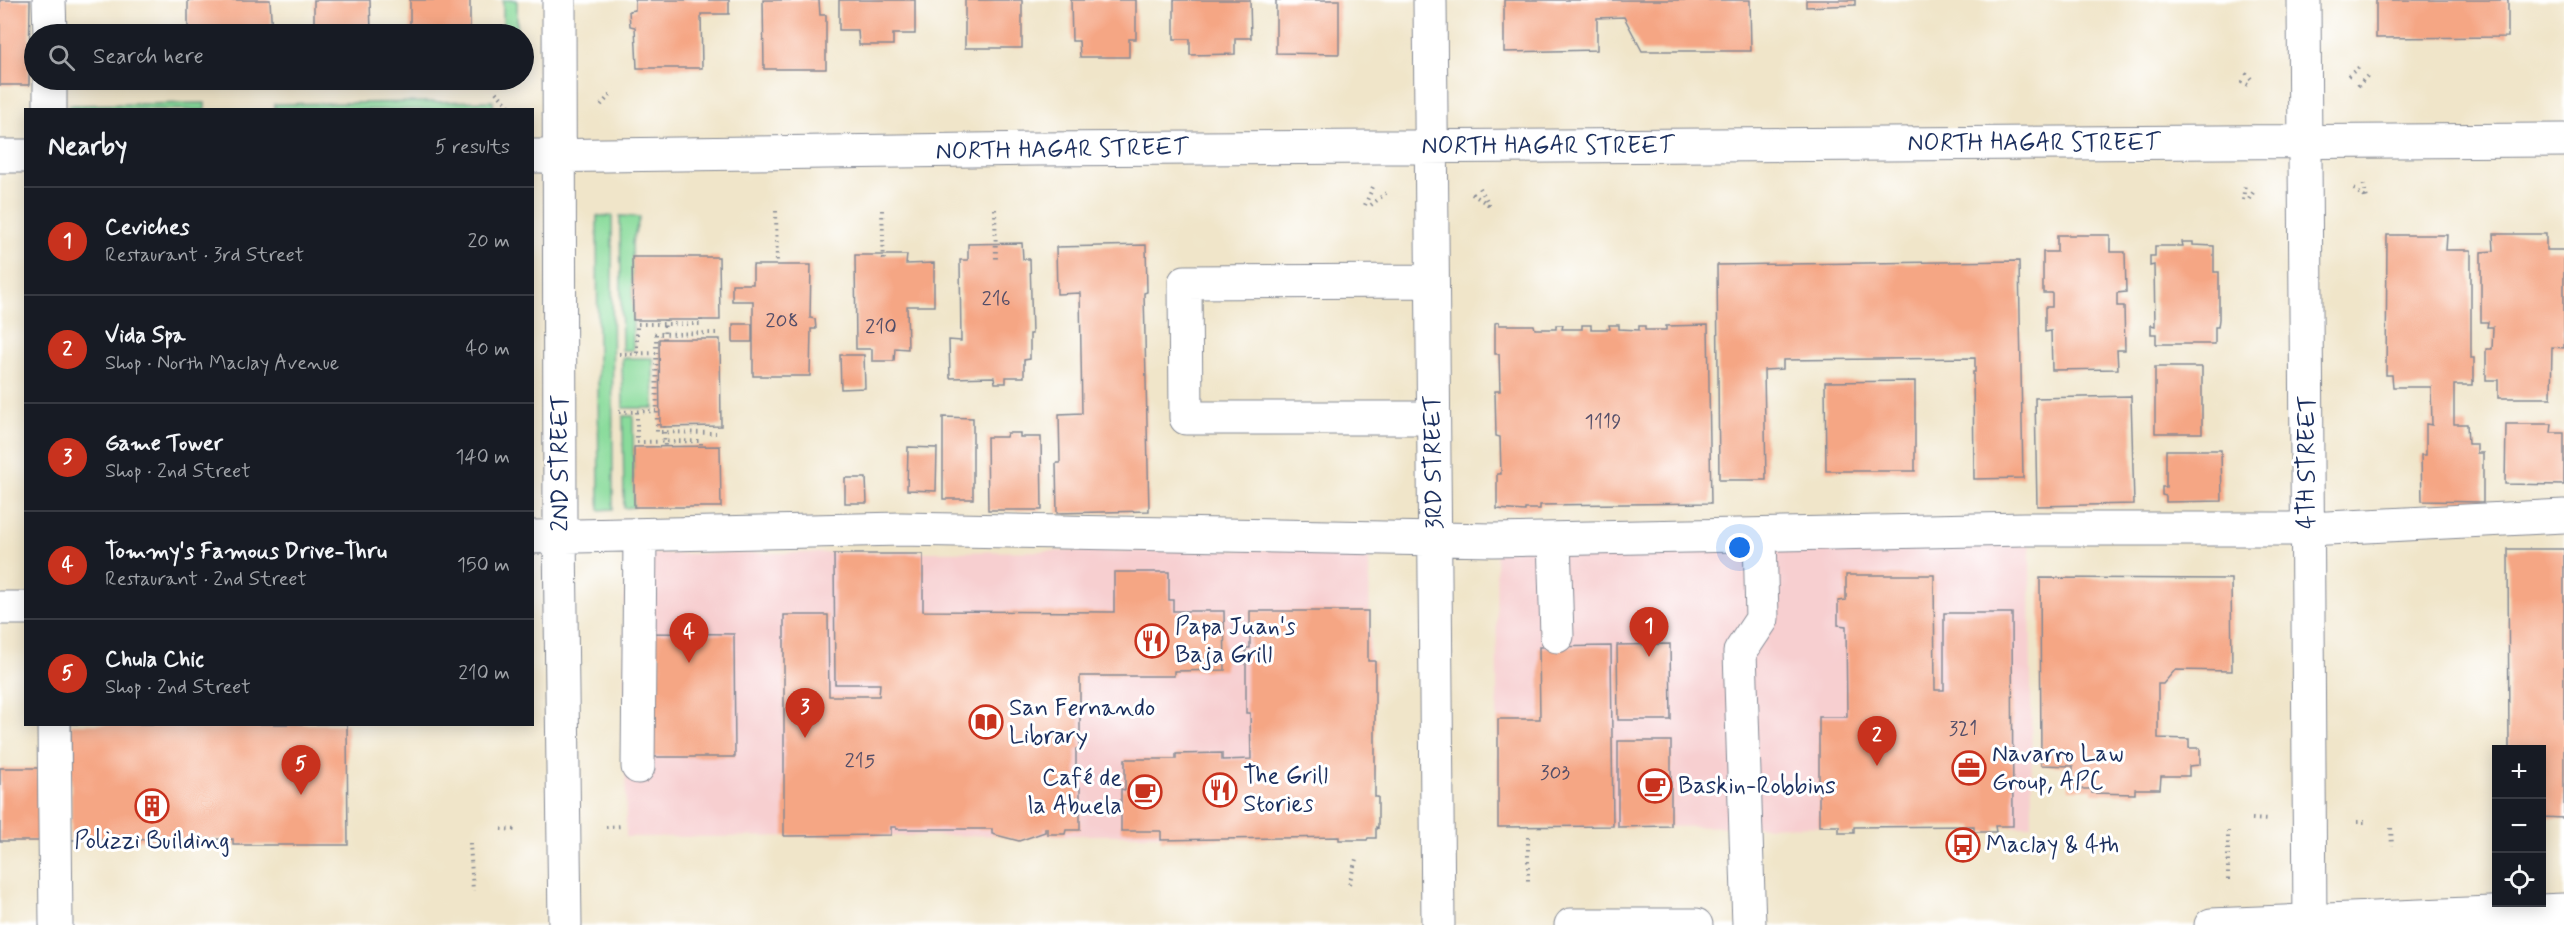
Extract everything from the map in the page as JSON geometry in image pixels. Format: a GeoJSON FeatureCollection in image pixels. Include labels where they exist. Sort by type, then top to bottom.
{"type":"FeatureCollection","features":[{"type":"Feature","properties":{"kind":"street"},"geometry":{"type":"LineString","coordinates":[[49,0],[50,24]]}},
{"type":"Feature","properties":{"kind":"street","name":"2ND STREET"},"geometry":{"type":"LineString","coordinates":[[559,0],[546,156],[546,536],[565,925]]}},
{"type":"Feature","properties":{"kind":"street","name":"3RD STREET"},"geometry":{"type":"LineString","coordinates":[[1430,0],[1438,925]]}},
{"type":"Feature","properties":{"kind":"street","name":"4TH STREET"},"geometry":{"type":"LineString","coordinates":[[2304,0],[2310,923]]}},
{"type":"Feature","properties":{"kind":"street"},"geometry":{"type":"LineString","coordinates":[[50,90],[50,108]]}},
{"type":"Feature","properties":{"kind":"street","name":"NORTH HAGAR STREET"},"geometry":{"type":"LineString","coordinates":[[546,156],[1035,149],[2564,140]]}},
{"type":"Feature","properties":{"kind":"street"},"geometry":{"type":"LineString","coordinates":[[0,156],[24,156]]}},
{"type":"Feature","properties":{"kind":"street"},"geometry":{"type":"LineString","coordinates":[[1432,281],[1185,282],[1186,418],[1433,418]]}},
{"type":"Feature","properties":{"kind":"street"},"geometry":{"type":"LineString","coordinates":[[546,536],[640,536],[901,529],[1434,540],[1554,539],[2024,529],[2308,529],[2564,516]]}},
{"type":"Feature","properties":{"kind":"street"},"geometry":{"type":"LineString","coordinates":[[638,766],[640,536]]}},
{"type":"Feature","properties":{"kind":"street"},"geometry":{"type":"LineString","coordinates":[[1749,925],[1740,652],[1762,619],[1760,536]]}},
{"type":"Feature","properties":{"kind":"street"},"geometry":{"type":"LineString","coordinates":[[1554,539],[1557,636]]}},
{"type":"Feature","properties":{"kind":"street"},"geometry":{"type":"LineString","coordinates":[[0,608],[24,608]]}},
{"type":"Feature","properties":{"kind":"street"},"geometry":{"type":"LineString","coordinates":[[54,726],[56,925]]}},
{"type":"Feature","properties":{"kind":"street"},"geometry":{"type":"LineString","coordinates":[[2211,925],[2310,923],[2564,910]]}},
{"type":"Feature","properties":{"kind":"street"},"geometry":{"type":"LineString","coordinates":[[1571,925],[1696,925]]}},
{"type":"Feature","properties":{"kind":"path"},"geometry":{"type":"LineString","coordinates":[[2348,76],[2362,65]]}},
{"type":"Feature","properties":{"kind":"path"},"geometry":{"type":"LineString","coordinates":[[2246,73],[2253,81]]}},
{"type":"Feature","properties":{"kind":"path"},"geometry":{"type":"LineString","coordinates":[[2358,86],[2369,74]]}},
{"type":"Feature","properties":{"kind":"path"},"geometry":{"type":"LineString","coordinates":[[2241,82],[2248,85]]}},
{"type":"Feature","properties":{"kind":"path"},"geometry":{"type":"LineString","coordinates":[[496,92],[512,108]]}},
{"type":"Feature","properties":{"kind":"path"},"geometry":{"type":"LineString","coordinates":[[599,108],[612,93]]}},
{"type":"Feature","properties":{"kind":"path"},"geometry":{"type":"LineString","coordinates":[[2354,189],[2367,199],[2362,178]]}},
{"type":"Feature","properties":{"kind":"path"},"geometry":{"type":"LineString","coordinates":[[2243,200],[2245,183]]}},
{"type":"Feature","properties":{"kind":"path"},"geometry":{"type":"LineString","coordinates":[[1365,206],[1375,184]]}},
{"type":"Feature","properties":{"kind":"path"},"geometry":{"type":"LineString","coordinates":[[1469,192],[1490,206],[1477,184]]}},
{"type":"Feature","properties":{"kind":"path"},"geometry":{"type":"LineString","coordinates":[[2249,200],[2254,190]]}},
{"type":"Feature","properties":{"kind":"path"},"geometry":{"type":"LineString","coordinates":[[1371,205],[1386,193]]}},
{"type":"Feature","properties":{"kind":"path"},"geometry":{"type":"LineString","coordinates":[[995,209],[996,260]]}},
{"type":"Feature","properties":{"kind":"path"},"geometry":{"type":"LineString","coordinates":[[882,210],[884,264]]}},
{"type":"Feature","properties":{"kind":"path"},"geometry":{"type":"LineString","coordinates":[[777,211],[777,265]]}},
{"type":"Feature","properties":{"kind":"path"},"geometry":{"type":"LineString","coordinates":[[637,353],[637,324],[663,322],[701,324],[701,319]]}},
{"type":"Feature","properties":{"kind":"path"},"geometry":{"type":"LineString","coordinates":[[663,322],[664,339]]}},
{"type":"Feature","properties":{"kind":"path"},"geometry":{"type":"LineString","coordinates":[[716,333],[656,334],[657,432],[716,433]]}},
{"type":"Feature","properties":{"kind":"path"},"geometry":{"type":"LineString","coordinates":[[619,354],[656,353]]}},
{"type":"Feature","properties":{"kind":"path"},"geometry":{"type":"LineString","coordinates":[[619,412],[656,411]]}},
{"type":"Feature","properties":{"kind":"path"},"geometry":{"type":"LineString","coordinates":[[637,412],[637,442],[701,441],[701,446]]}},
{"type":"Feature","properties":{"kind":"path"},"geometry":{"type":"LineString","coordinates":[[663,443],[664,426]]}},
{"type":"Feature","properties":{"kind":"path"},"geometry":{"type":"LineString","coordinates":[[2252,819],[2268,820]]}},
{"type":"Feature","properties":{"kind":"path"},"geometry":{"type":"LineString","coordinates":[[2357,822],[2369,822]]}},
{"type":"Feature","properties":{"kind":"path"},"geometry":{"type":"LineString","coordinates":[[599,827],[622,826]]}},
{"type":"Feature","properties":{"kind":"path"},"geometry":{"type":"LineString","coordinates":[[2391,828],[2392,846]]}},
{"type":"Feature","properties":{"kind":"path"},"geometry":{"type":"LineString","coordinates":[[501,829],[517,830]]}},
{"type":"Feature","properties":{"kind":"path"},"geometry":{"type":"LineString","coordinates":[[2228,831],[2228,880]]}},
{"type":"Feature","properties":{"kind":"path"},"geometry":{"type":"LineString","coordinates":[[1528,837],[1528,885]]}},
{"type":"Feature","properties":{"kind":"path"},"geometry":{"type":"LineString","coordinates":[[470,843],[473,891]]}},
{"type":"Feature","properties":{"kind":"path"},"geometry":{"type":"LineString","coordinates":[[1348,884],[1356,860]]}},
{"type":"Feature","properties":{"kind":"shaded area"},"geometry":{"type":"Polygon","coordinates":[[[2030,545],[2032,826],[1498,827],[1496,548],[2030,545]]]}},
{"type":"Feature","properties":{"kind":"shaded area"},"geometry":{"type":"Polygon","coordinates":[[[1369,549],[1372,834],[626,837],[624,554],[1369,549]]]}},
{"type":"Feature","properties":{"kind":"green space"},"geometry":{"type":"Polygon","coordinates":[[[503,0],[517,0],[517,24],[503,24],[503,0]]]}},
{"type":"Feature","properties":{"kind":"green space"},"geometry":{"type":"Polygon","coordinates":[[[493,101],[493,108],[275,108],[274,104],[493,101]]]}},
{"type":"Feature","properties":{"kind":"green space"},"geometry":{"type":"Polygon","coordinates":[[[205,103],[205,108],[69,108],[69,105],[205,103]]]}},
{"type":"Feature","properties":{"kind":"green space"},"geometry":{"type":"Polygon","coordinates":[[[597,216],[612,216],[613,509],[599,510],[597,216]]]}},
{"type":"Feature","properties":{"kind":"green space"},"geometry":{"type":"Polygon","coordinates":[[[620,216],[640,217],[632,242],[633,350],[622,350],[620,216]]]}},
{"type":"Feature","properties":{"kind":"green space"},"geometry":{"type":"Polygon","coordinates":[[[622,358],[653,358],[654,408],[623,408],[622,358]]]}},
{"type":"Feature","properties":{"kind":"green space"},"geometry":{"type":"Polygon","coordinates":[[[623,416],[633,416],[634,507],[624,508],[623,416]]]}},
{"type":"Feature","properties":{"kind":"building"},"geometry":{"type":"Polygon","coordinates":[[[0,0],[30,0],[30,24],[24,24],[24,85],[0,85],[0,0]]]}},
{"type":"Feature","properties":{"kind":"building"},"geometry":{"type":"Polygon","coordinates":[[[188,0],[270,0],[271,24],[188,24],[188,0]]]}},
{"type":"Feature","properties":{"kind":"building"},"geometry":{"type":"Polygon","coordinates":[[[314,0],[370,0],[371,24],[314,24],[314,0]]]}},
{"type":"Feature","properties":{"kind":"building"},"geometry":{"type":"Polygon","coordinates":[[[410,0],[470,0],[470,24],[410,24],[410,0]]]}},
{"type":"Feature","properties":{"kind":"building"},"geometry":{"type":"Polygon","coordinates":[[[635,0],[729,0],[729,14],[701,14],[702,68],[637,68],[635,27],[630,26],[629,11],[635,10],[635,0]]]}},
{"type":"Feature","properties":{"kind":"building"},"geometry":{"type":"Polygon","coordinates":[[[763,0],[819,0],[820,15],[826,15],[826,69],[764,69],[763,0]]]}},
{"type":"Feature","properties":{"kind":"building"},"geometry":{"type":"Polygon","coordinates":[[[839,0],[915,0],[915,34],[893,34],[893,45],[859,45],[858,30],[839,30],[839,0]]]}},
{"type":"Feature","properties":{"kind":"building"},"geometry":{"type":"Polygon","coordinates":[[[965,0],[1022,0],[1022,48],[965,48],[965,0]]]}},
{"type":"Feature","properties":{"kind":"building"},"geometry":{"type":"Polygon","coordinates":[[[1071,0],[1136,0],[1136,39],[1129,39],[1129,57],[1080,57],[1079,41],[1072,41],[1071,0]]]}},
{"type":"Feature","properties":{"kind":"building"},"geometry":{"type":"Polygon","coordinates":[[[1174,0],[1250,0],[1251,38],[1235,38],[1235,54],[1190,55],[1190,39],[1174,39],[1174,0]]]}},
{"type":"Feature","properties":{"kind":"building"},"geometry":{"type":"Polygon","coordinates":[[[1276,0],[1339,0],[1339,54],[1276,53],[1276,0]]]}},
{"type":"Feature","properties":{"kind":"building"},"geometry":{"type":"Polygon","coordinates":[[[1504,0],[1750,0],[1751,51],[1642,51],[1624,17],[1597,18],[1597,50],[1504,52],[1504,0]]]}},
{"type":"Feature","properties":{"kind":"building"},"geometry":{"type":"Polygon","coordinates":[[[1806,0],[1855,0],[1855,5],[1806,7],[1806,0]]]}},
{"type":"Feature","properties":{"kind":"building"},"geometry":{"type":"Polygon","coordinates":[[[2376,0],[2508,0],[2508,37],[2376,38],[2376,0]]]}},
{"type":"Feature","properties":{"kind":"building"},"geometry":{"type":"Polygon","coordinates":[[[2493,234],[2546,234],[2546,250],[2564,250],[2564,348],[2552,347],[2551,398],[2498,398],[2498,380],[2486,380],[2486,349],[2492,349],[2493,327],[2487,327],[2488,322],[2481,322],[2481,252],[2494,251],[2493,234]]]}},
{"type":"Feature","properties":{"kind":"building"},"geometry":{"type":"Polygon","coordinates":[[[2057,235],[2110,235],[2110,252],[2125,252],[2126,292],[2117,293],[2117,306],[2124,306],[2125,350],[2117,350],[2118,369],[2052,370],[2051,331],[2045,332],[2045,307],[2052,307],[2052,293],[2043,293],[2043,252],[2057,252],[2057,235]]]}},
{"type":"Feature","properties":{"kind":"building"},"geometry":{"type":"Polygon","coordinates":[[[2387,235],[2447,235],[2446,250],[2471,250],[2471,358],[2474,358],[2474,381],[2472,380],[2472,385],[2454,385],[2454,424],[2467,424],[2468,444],[2477,444],[2477,453],[2483,453],[2483,502],[2422,501],[2421,455],[2426,455],[2426,424],[2432,425],[2431,387],[2393,387],[2392,375],[2386,375],[2387,235]]]}},
{"type":"Feature","properties":{"kind":"building"},"geometry":{"type":"Polygon","coordinates":[[[2182,242],[2214,246],[2214,272],[2219,272],[2219,319],[2218,327],[2215,327],[2215,344],[2156,344],[2156,334],[2151,334],[2151,325],[2155,326],[2154,265],[2150,266],[2150,256],[2155,256],[2155,246],[2183,246],[2182,242]]]}},
{"type":"Feature","properties":{"kind":"building"},"geometry":{"type":"Polygon","coordinates":[[[1022,243],[1023,259],[1030,259],[1032,334],[1030,334],[1030,359],[1024,360],[1024,377],[1006,377],[1006,383],[995,383],[994,377],[950,378],[949,340],[961,341],[960,260],[968,260],[968,244],[1022,243]]]}},
{"type":"Feature","properties":{"kind":"building"},"geometry":{"type":"Polygon","coordinates":[[[1146,245],[1147,292],[1144,293],[1149,511],[1057,513],[1056,463],[1060,463],[1059,414],[1082,413],[1080,293],[1057,294],[1056,247],[1146,245]]]}},
{"type":"Feature","properties":{"kind":"building"},"geometry":{"type":"Polygon","coordinates":[[[855,255],[907,255],[906,264],[934,263],[934,306],[907,306],[908,349],[895,348],[894,361],[872,361],[872,349],[856,349],[855,255]]]}},
{"type":"Feature","properties":{"kind":"building"},"geometry":{"type":"Polygon","coordinates":[[[632,257],[719,257],[720,320],[633,320],[632,257]]]}},
{"type":"Feature","properties":{"kind":"building"},"geometry":{"type":"Polygon","coordinates":[[[2019,261],[2023,478],[1974,479],[1973,372],[1975,372],[1975,358],[1783,360],[1783,369],[1764,370],[1766,480],[1719,480],[1717,265],[2019,261]]]}},
{"type":"Feature","properties":{"kind":"building"},"geometry":{"type":"Polygon","coordinates":[[[753,265],[811,265],[810,318],[815,319],[816,329],[811,329],[810,376],[753,376],[753,301],[732,301],[732,284],[753,284],[753,265]]]}},
{"type":"Feature","properties":{"kind":"building"},"geometry":{"type":"Polygon","coordinates":[[[1499,322],[1499,325],[1534,325],[1535,329],[1556,329],[1556,325],[1563,325],[1562,329],[1582,329],[1582,325],[1591,325],[1591,329],[1610,329],[1609,325],[1619,325],[1619,329],[1639,330],[1639,326],[1645,326],[1645,330],[1666,330],[1666,326],[1708,325],[1711,503],[1540,505],[1540,509],[1525,509],[1525,511],[1497,509],[1497,474],[1501,474],[1500,437],[1496,436],[1495,391],[1500,391],[1499,354],[1495,354],[1495,323],[1499,322]]]}},
{"type":"Feature","properties":{"kind":"building"},"geometry":{"type":"Polygon","coordinates":[[[733,324],[752,324],[752,342],[733,342],[733,324]]]}},
{"type":"Feature","properties":{"kind":"building"},"geometry":{"type":"Polygon","coordinates":[[[659,339],[720,339],[721,426],[660,427],[659,339]]]}},
{"type":"Feature","properties":{"kind":"building"},"geometry":{"type":"Polygon","coordinates":[[[840,355],[864,355],[865,388],[841,389],[840,355]]]}},
{"type":"Feature","properties":{"kind":"building"},"geometry":{"type":"Polygon","coordinates":[[[2155,367],[2202,367],[2202,433],[2155,433],[2155,367]]]}},
{"type":"Feature","properties":{"kind":"building"},"geometry":{"type":"Polygon","coordinates":[[[1915,381],[1915,471],[1826,471],[1825,382],[1915,381]]]}},
{"type":"Feature","properties":{"kind":"building"},"geometry":{"type":"Polygon","coordinates":[[[2131,396],[2134,504],[2037,506],[2035,398],[2131,396]]]}},
{"type":"Feature","properties":{"kind":"building"},"geometry":{"type":"Polygon","coordinates":[[[943,417],[973,418],[973,499],[943,499],[943,417]]]}},
{"type":"Feature","properties":{"kind":"building"},"geometry":{"type":"Polygon","coordinates":[[[2506,424],[2552,424],[2551,433],[2564,433],[2564,485],[2505,484],[2506,424]]]}},
{"type":"Feature","properties":{"kind":"building"},"geometry":{"type":"Polygon","coordinates":[[[1007,433],[1020,433],[1020,437],[1041,437],[1042,510],[988,510],[987,437],[1006,437],[1007,433]]]}},
{"type":"Feature","properties":{"kind":"building"},"geometry":{"type":"Polygon","coordinates":[[[720,446],[721,507],[634,507],[634,447],[720,446]]]}},
{"type":"Feature","properties":{"kind":"building"},"geometry":{"type":"Polygon","coordinates":[[[908,447],[937,448],[936,491],[907,490],[908,447]]]}},
{"type":"Feature","properties":{"kind":"building"},"geometry":{"type":"Polygon","coordinates":[[[2166,450],[2221,450],[2222,501],[2166,502],[2166,496],[2162,495],[2162,487],[2166,487],[2166,450]]]}},
{"type":"Feature","properties":{"kind":"building"},"geometry":{"type":"Polygon","coordinates":[[[845,478],[866,478],[867,503],[845,503],[845,478]]]}},
{"type":"Feature","properties":{"kind":"building"},"geometry":{"type":"Polygon","coordinates":[[[2508,549],[2564,549],[2564,818],[2546,817],[2546,745],[2509,745],[2508,549]]]}},
{"type":"Feature","properties":{"kind":"building"},"geometry":{"type":"Polygon","coordinates":[[[834,554],[923,554],[923,611],[1114,612],[1114,572],[1169,572],[1169,600],[1173,600],[1173,611],[1224,611],[1225,670],[1174,671],[1174,676],[1080,676],[1080,749],[1076,749],[1076,787],[1080,787],[1080,830],[1066,830],[1065,834],[1047,834],[1047,828],[1045,828],[1045,832],[1019,841],[992,834],[992,829],[896,829],[896,827],[891,827],[891,835],[784,836],[784,615],[828,615],[829,696],[879,696],[880,684],[835,684],[834,554]]]}},
{"type":"Feature","properties":{"kind":"building"},"geometry":{"type":"Polygon","coordinates":[[[1846,575],[1934,575],[1935,690],[1944,690],[1944,613],[2012,613],[2013,826],[1995,826],[1996,832],[1974,832],[1974,826],[1854,827],[1854,833],[1839,833],[1839,826],[1819,826],[1819,717],[1847,717],[1846,626],[1838,625],[1838,601],[1846,600],[1846,575]]]}},
{"type":"Feature","properties":{"kind":"building"},"geometry":{"type":"Polygon","coordinates":[[[2040,578],[2231,579],[2232,671],[2175,670],[2163,684],[2158,684],[2158,738],[2189,739],[2189,748],[2200,748],[2200,765],[2189,766],[2189,776],[2161,776],[2160,789],[2135,789],[2135,794],[2092,793],[2092,789],[2069,789],[2069,773],[2073,774],[2073,766],[2041,765],[2040,578]]]}},
{"type":"Feature","properties":{"kind":"building"},"geometry":{"type":"Polygon","coordinates":[[[1250,611],[1368,611],[1368,661],[1375,661],[1375,797],[1378,797],[1376,838],[1367,840],[1339,840],[1339,837],[1161,840],[1161,831],[1121,831],[1121,789],[1125,790],[1125,759],[1176,759],[1176,754],[1222,753],[1222,760],[1251,759],[1250,713],[1246,713],[1246,648],[1250,648],[1250,611]]]}},
{"type":"Feature","properties":{"kind":"building"},"geometry":{"type":"Polygon","coordinates":[[[644,633],[734,634],[735,757],[645,757],[644,633]]]}},
{"type":"Feature","properties":{"kind":"building"},"geometry":{"type":"Polygon","coordinates":[[[1670,644],[1671,720],[1618,720],[1617,645],[1670,644]]]}},
{"type":"Feature","properties":{"kind":"building"},"geometry":{"type":"Polygon","coordinates":[[[1611,646],[1613,826],[1498,827],[1498,719],[1540,719],[1539,647],[1611,646]]]}},
{"type":"Feature","properties":{"kind":"building"},"geometry":{"type":"Polygon","coordinates":[[[71,726],[347,726],[348,845],[233,845],[233,839],[71,840],[71,726]]]}},
{"type":"Feature","properties":{"kind":"building"},"geometry":{"type":"Polygon","coordinates":[[[1618,741],[1671,741],[1671,826],[1618,827],[1618,741]]]}},
{"type":"Feature","properties":{"kind":"building"},"geometry":{"type":"Polygon","coordinates":[[[0,768],[38,768],[39,841],[0,841],[0,768]]]}},
{"type":"Feature","properties":{"kind":"place","name":"Papa Juan's Baja Grill"},"geometry":{"type":"Point","coordinates":[1152,641]}},
{"type":"Feature","properties":{"kind":"place","name":"Ceviches"},"geometry":{"type":"Point","coordinates":[1649,657]}},
{"type":"Feature","properties":{"kind":"place","name":"Tommy's Famous Drive-Thru"},"geometry":{"type":"Point","coordinates":[689,663]}},
{"type":"Feature","properties":{"kind":"place","name":"San Fernando Library"},"geometry":{"type":"Point","coordinates":[986,722]}},
{"type":"Feature","properties":{"kind":"place","name":"Game Tower"},"geometry":{"type":"Point","coordinates":[805,738]}},
{"type":"Feature","properties":{"kind":"place","name":"Vida Spa"},"geometry":{"type":"Point","coordinates":[1877,766]}},
{"type":"Feature","properties":{"kind":"place","name":"Navarro Law Group, APC"},"geometry":{"type":"Point","coordinates":[1969,768]}},
{"type":"Feature","properties":{"kind":"place","name":"Baskin-Robbins"},"geometry":{"type":"Point","coordinates":[1655,786]}},
{"type":"Feature","properties":{"kind":"place","name":"The Grill Stories"},"geometry":{"type":"Point","coordinates":[1220,790]}},
{"type":"Feature","properties":{"kind":"place","name":"Café de la Abuela"},"geometry":{"type":"Point","coordinates":[1145,792]}},
{"type":"Feature","properties":{"kind":"place","name":"Chula Chic"},"geometry":{"type":"Point","coordinates":[301,795]}},
{"type":"Feature","properties":{"kind":"place","name":"Polizzi Building"},"geometry":{"type":"Point","coordinates":[152,806]}},
{"type":"Feature","properties":{"kind":"place","name":"Maclay & 4th"},"geometry":{"type":"Point","coordinates":[1963,845]}}]}
